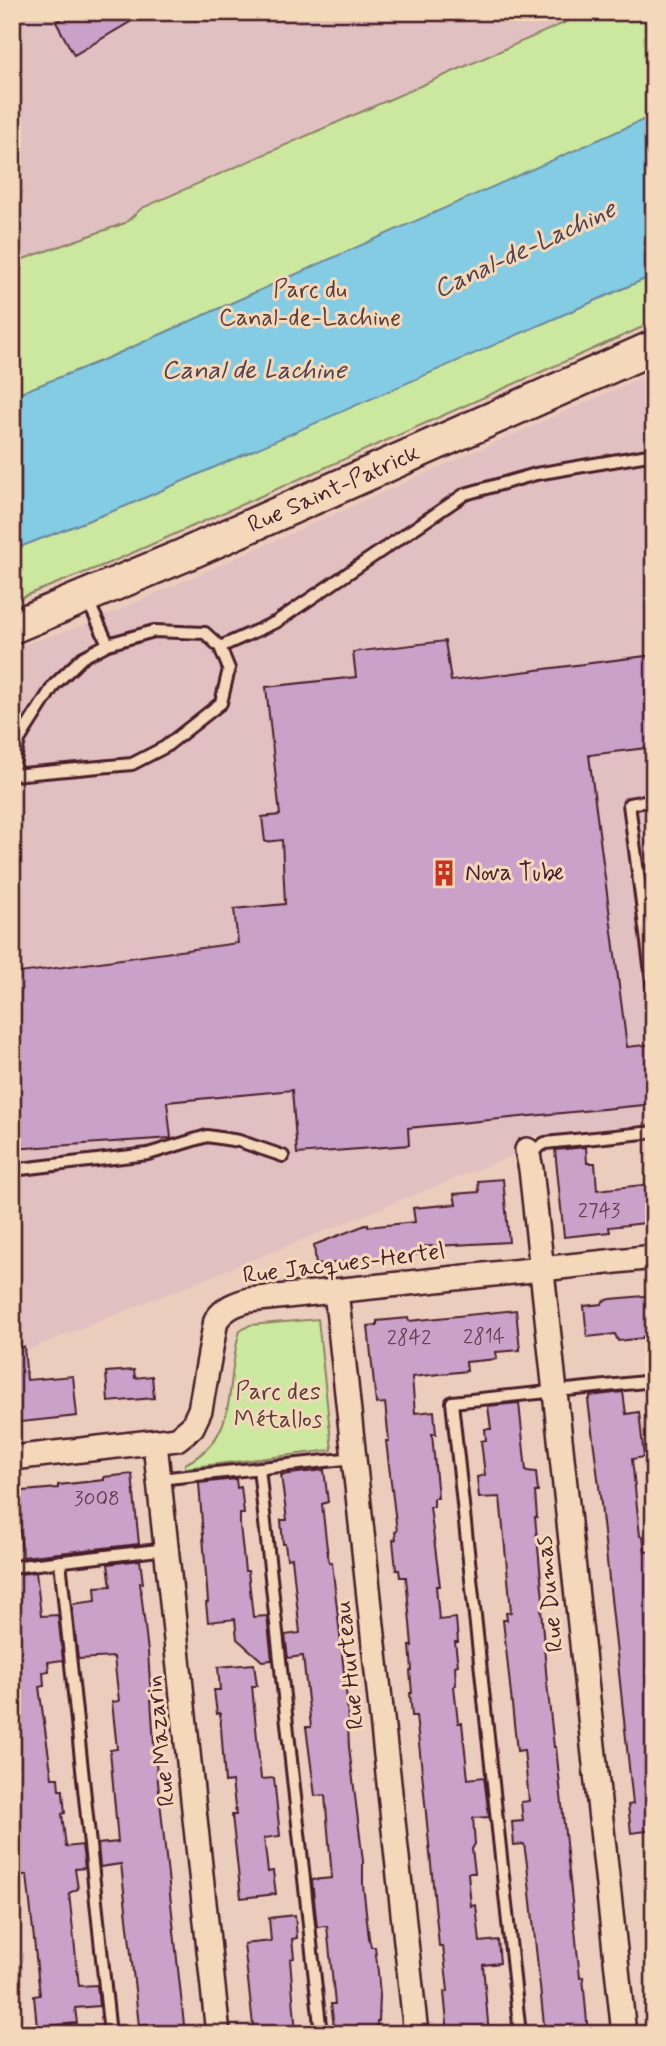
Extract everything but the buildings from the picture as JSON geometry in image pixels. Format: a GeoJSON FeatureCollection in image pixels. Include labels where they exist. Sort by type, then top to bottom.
{"type":"FeatureCollection","features":[{"type":"Feature","properties":{"kind":"main road","name":"Rue Saint-Patrick"},"geometry":{"type":"LineString","coordinates":[[12,627],[654,347]]}},
{"type":"Feature","properties":{"kind":"street","name":"Rue Dumas"},"geometry":{"type":"LineString","coordinates":[[527,1152],[542,1269],[624,2034]]}},
{"type":"Feature","properties":{"kind":"street","name":"Rue Jacques-Hertel"},"geometry":{"type":"LineString","coordinates":[[12,1458],[177,1439],[192,1427],[200,1410],[216,1320],[224,1309],[249,1300],[654,1257]]}},
{"type":"Feature","properties":{"kind":"street","name":"Rue Hurteau"},"geometry":{"type":"LineString","coordinates":[[336,1291],[416,2034]]}},
{"type":"Feature","properties":{"kind":"street","name":"Rue Mazarin"},"geometry":{"type":"LineString","coordinates":[[155,1443],[218,2034]]}},
{"type":"Feature","properties":{"kind":"lane"},"geometry":{"type":"LineString","coordinates":[[220,647],[276,622],[465,495],[536,474],[654,454]]}},
{"type":"Feature","properties":{"kind":"lane"},"geometry":{"type":"LineString","coordinates":[[86,597],[108,644]]}},
{"type":"Feature","properties":{"kind":"lane"},"geometry":{"type":"LineString","coordinates":[[154,631],[205,633],[220,647],[229,669],[221,703],[165,747],[132,764],[12,775],[19,740],[54,685],[83,657],[108,644],[154,631]]}},
{"type":"Feature","properties":{"kind":"lane"},"geometry":{"type":"LineString","coordinates":[[654,800],[629,804],[654,996]]}},
{"type":"Feature","properties":{"kind":"lane"},"geometry":{"type":"LineString","coordinates":[[527,1152],[545,1143],[654,1132]]}},
{"type":"Feature","properties":{"kind":"lane"},"geometry":{"type":"LineString","coordinates":[[12,1170],[148,1154],[207,1136],[239,1141],[283,1156]]}},
{"type":"Feature","properties":{"kind":"lane"},"geometry":{"type":"LineString","coordinates":[[520,2034],[452,1402],[654,1381]]}},
{"type":"Feature","properties":{"kind":"lane"},"geometry":{"type":"LineString","coordinates":[[159,1479],[354,1458]]}},
{"type":"Feature","properties":{"kind":"lane"},"geometry":{"type":"LineString","coordinates":[[259,1468],[321,2034]]}},
{"type":"Feature","properties":{"kind":"lane"},"geometry":{"type":"LineString","coordinates":[[12,1567],[167,1549]]}},
{"type":"Feature","properties":{"kind":"lane"},"geometry":{"type":"LineString","coordinates":[[60,1561],[110,2034]]}},
{"type":"Feature","properties":{"kind":"shaded area"},"geometry":{"type":"Polygon","coordinates":[[[12,12],[589,12],[142,208],[125,223],[12,263],[12,12]]]}},
{"type":"Feature","properties":{"kind":"shaded area"},"geometry":{"type":"Polygon","coordinates":[[[654,372],[654,1123],[525,1137],[526,1150],[12,1356],[12,648],[85,625],[654,372]]]}},
{"type":"Feature","properties":{"kind":"green space","name":"Parc du Canal-de-Lachine"},"geometry":{"type":"Polygon","coordinates":[[[589,12],[654,12],[654,322],[114,561],[12,601],[12,263],[125,223],[142,208],[589,12]]]}},
{"type":"Feature","properties":{"kind":"green space","name":"Parc des Métallos"},"geometry":{"type":"Polygon","coordinates":[[[318,1319],[332,1450],[185,1468],[185,1464],[203,1452],[215,1438],[223,1423],[240,1331],[250,1325],[318,1319]]]}},
{"type":"Feature","properties":{"kind":"water","name":"Canal de Lachine"},"geometry":{"type":"Polygon","coordinates":[[[654,115],[654,275],[126,506],[12,550],[12,396],[103,360],[654,115]]]}},
{"type":"Feature","properties":{"kind":"place","name":"Nova Tube"},"geometry":{"type":"Point","coordinates":[444,873]}},
{"type":"Feature","properties":{"kind":"water label","name":"Canal-de-Lachine"},"geometry":{"type":"Point","coordinates":[525,250]}}]}
